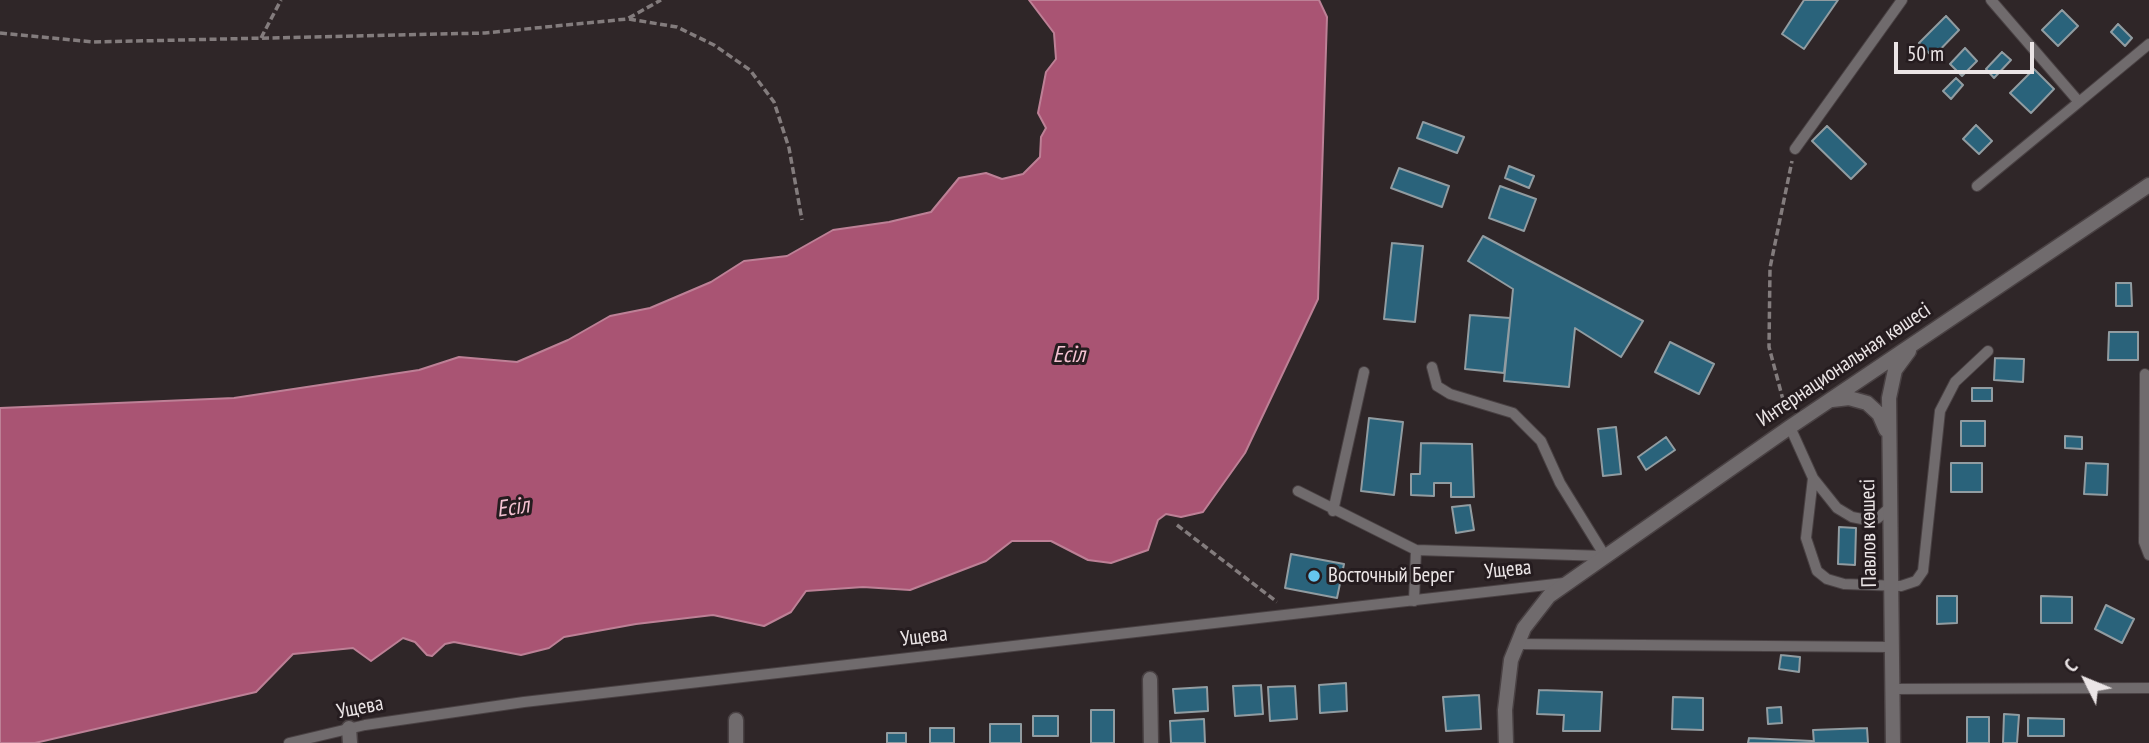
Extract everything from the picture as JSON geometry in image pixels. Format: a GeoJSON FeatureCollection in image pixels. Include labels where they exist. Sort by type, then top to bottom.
{"type":"FeatureCollection","features":[{"type":"Feature","properties":{"kind":"street","name":"Интернациональная көшесі"},"geometry":{"type":"LineString","coordinates":[[1506,743],[1508,677],[1517,644],[1535,613],[1565,583],[1790,427],[2149,186]]}},
{"type":"Feature","properties":{"kind":"street","name":"Павлов көшесі"},"geometry":{"type":"LineString","coordinates":[[1893,743],[1888,509],[1892,377],[1900,361],[1926,335]]}},
{"type":"Feature","properties":{"kind":"street"},"geometry":{"type":"LineString","coordinates":[[1829,401],[1849,398],[1867,403],[1882,419],[1889,445]]}},
{"type":"Feature","properties":{"kind":"street"},"geometry":{"type":"LineString","coordinates":[[1150,679],[1151,743]]}},
{"type":"Feature","properties":{"kind":"street"},"geometry":{"type":"LineString","coordinates":[[736,720],[736,743]]}},
{"type":"Feature","properties":{"kind":"lane"},"geometry":{"type":"LineString","coordinates":[[1795,149],[1902,0]]}},
{"type":"Feature","properties":{"kind":"lane"},"geometry":{"type":"LineString","coordinates":[[1991,0],[2079,102]]}},
{"type":"Feature","properties":{"kind":"lane"},"geometry":{"type":"LineString","coordinates":[[1977,186],[2149,44]]}},
{"type":"Feature","properties":{"kind":"lane"},"geometry":{"type":"LineString","coordinates":[[1813,478],[1806,538],[1817,571],[1827,579],[1844,584],[1906,586],[1921,575],[1940,411],[1955,382],[1988,351]]}},
{"type":"Feature","properties":{"kind":"lane"},"geometry":{"type":"LineString","coordinates":[[1432,367],[1437,386],[1450,394],[1513,413],[1541,441],[1560,483],[1605,556]]}},
{"type":"Feature","properties":{"kind":"lane"},"geometry":{"type":"LineString","coordinates":[[1334,511],[1364,372]]}},
{"type":"Feature","properties":{"kind":"lane"},"geometry":{"type":"LineString","coordinates":[[2145,374],[2144,542],[2149,555]]}},
{"type":"Feature","properties":{"kind":"lane"},"geometry":{"type":"LineString","coordinates":[[1790,427],[1824,496],[1852,517],[1873,519],[1888,509]]}},
{"type":"Feature","properties":{"kind":"lane"},"geometry":{"type":"LineString","coordinates":[[1298,491],[1416,550],[1605,556]]}},
{"type":"Feature","properties":{"kind":"lane"},"geometry":{"type":"LineString","coordinates":[[1413,600],[1416,550]]}},
{"type":"Feature","properties":{"kind":"lane","name":"Ущева"},"geometry":{"type":"LineString","coordinates":[[289,743],[349,736],[524,702],[1565,583]]}},
{"type":"Feature","properties":{"kind":"lane"},"geometry":{"type":"LineString","coordinates":[[1517,644],[1891,647]]}},
{"type":"Feature","properties":{"kind":"lane"},"geometry":{"type":"LineString","coordinates":[[1892,689],[2149,688]]}},
{"type":"Feature","properties":{"kind":"path"},"geometry":{"type":"LineString","coordinates":[[261,38],[281,0]]}},
{"type":"Feature","properties":{"kind":"path"},"geometry":{"type":"LineString","coordinates":[[627,19],[661,0]]}},
{"type":"Feature","properties":{"kind":"path"},"geometry":{"type":"LineString","coordinates":[[0,33],[94,42],[485,33],[627,19],[677,27],[714,45],[750,70],[774,102],[789,148],[802,220]]}},
{"type":"Feature","properties":{"kind":"path"},"geometry":{"type":"LineString","coordinates":[[1790,427],[1769,347],[1770,268],[1795,149]]}},
{"type":"Feature","properties":{"kind":"path"},"geometry":{"type":"LineString","coordinates":[[1177,525],[1292,614]]}},
{"type":"Feature","properties":{"kind":"water","name":"Есіл"},"geometry":{"type":"Polygon","coordinates":[[[1029,0],[1319,0],[1327,17],[1318,299],[1245,453],[1203,512],[1181,517],[1166,514],[1158,520],[1148,550],[1111,563],[1088,560],[1051,541],[1012,541],[986,561],[910,590],[863,587],[806,591],[791,612],[764,626],[713,615],[636,624],[564,637],[549,648],[521,655],[454,642],[445,644],[432,656],[427,655],[415,642],[403,638],[371,661],[353,648],[293,654],[256,692],[35,743],[0,743],[0,408],[234,398],[419,370],[459,357],[517,362],[568,340],[610,316],[650,308],[711,282],[744,261],[787,256],[833,230],[889,222],[931,212],[959,178],[986,173],[1002,179],[1023,174],[1040,157],[1041,137],[1046,128],[1038,113],[1046,72],[1056,59],[1054,33],[1029,0]]]}},
{"type":"Feature","properties":{"kind":"building"},"geometry":{"type":"Polygon","coordinates":[[[1804,0],[1838,0],[1804,49],[1782,34],[1804,0]]]}},
{"type":"Feature","properties":{"kind":"building"},"geometry":{"type":"Polygon","coordinates":[[[2062,10],[2078,26],[2058,46],[2042,30],[2062,10]]]}},
{"type":"Feature","properties":{"kind":"building"},"geometry":{"type":"Polygon","coordinates":[[[1946,16],[1959,30],[1933,57],[1919,43],[1946,16]]]}},
{"type":"Feature","properties":{"kind":"building"},"geometry":{"type":"Polygon","coordinates":[[[2118,24],[2132,38],[2125,46],[2111,32],[2118,24]]]}},
{"type":"Feature","properties":{"kind":"building"},"geometry":{"type":"Polygon","coordinates":[[[1965,48],[1977,61],[1962,76],[1950,64],[1965,48]]]}},
{"type":"Feature","properties":{"kind":"building"},"geometry":{"type":"Polygon","coordinates":[[[2002,52],[2011,60],[1994,78],[1986,69],[2002,52]]]}},
{"type":"Feature","properties":{"kind":"building"},"geometry":{"type":"Polygon","coordinates":[[[2034,69],[2054,89],[2031,113],[2010,93],[2034,69]]]}},
{"type":"Feature","properties":{"kind":"building"},"geometry":{"type":"Polygon","coordinates":[[[1956,78],[1963,85],[1951,99],[1943,91],[1956,78]]]}},
{"type":"Feature","properties":{"kind":"building"},"geometry":{"type":"Polygon","coordinates":[[[1423,122],[1464,137],[1457,153],[1417,138],[1423,122]]]}},
{"type":"Feature","properties":{"kind":"building"},"geometry":{"type":"Polygon","coordinates":[[[1976,125],[1992,141],[1979,154],[1963,139],[1976,125]]]}},
{"type":"Feature","properties":{"kind":"building"},"geometry":{"type":"Polygon","coordinates":[[[1827,126],[1866,164],[1851,179],[1812,141],[1827,126]]]}},
{"type":"Feature","properties":{"kind":"building"},"geometry":{"type":"Polygon","coordinates":[[[1509,166],[1534,176],[1529,188],[1505,178],[1509,166]]]}},
{"type":"Feature","properties":{"kind":"building"},"geometry":{"type":"Polygon","coordinates":[[[1399,168],[1449,186],[1442,207],[1391,188],[1399,168]]]}},
{"type":"Feature","properties":{"kind":"building"},"geometry":{"type":"Polygon","coordinates":[[[1500,186],[1536,199],[1524,231],[1489,218],[1500,186]]]}},
{"type":"Feature","properties":{"kind":"building"},"geometry":{"type":"Polygon","coordinates":[[[1483,236],[1643,321],[1621,357],[1575,328],[1569,387],[1504,381],[1513,289],[1468,261],[1483,236]]]}},
{"type":"Feature","properties":{"kind":"building"},"geometry":{"type":"Polygon","coordinates":[[[1392,243],[1423,246],[1415,322],[1384,319],[1392,243]]]}},
{"type":"Feature","properties":{"kind":"building"},"geometry":{"type":"Polygon","coordinates":[[[2116,283],[2131,283],[2132,306],[2116,306],[2116,283]]]}},
{"type":"Feature","properties":{"kind":"building"},"geometry":{"type":"Polygon","coordinates":[[[1470,315],[1510,318],[1504,373],[1465,369],[1470,315]]]}},
{"type":"Feature","properties":{"kind":"building"},"geometry":{"type":"Polygon","coordinates":[[[2109,332],[2138,332],[2138,360],[2108,360],[2109,332]]]}},
{"type":"Feature","properties":{"kind":"building"},"geometry":{"type":"Polygon","coordinates":[[[1670,342],[1714,364],[1699,394],[1655,372],[1670,342]]]}},
{"type":"Feature","properties":{"kind":"building"},"geometry":{"type":"Polygon","coordinates":[[[1995,358],[2024,359],[2023,382],[1994,380],[1995,358]]]}},
{"type":"Feature","properties":{"kind":"building"},"geometry":{"type":"Polygon","coordinates":[[[1972,388],[1992,388],[1992,401],[1972,401],[1972,388]]]}},
{"type":"Feature","properties":{"kind":"building"},"geometry":{"type":"Polygon","coordinates":[[[1369,418],[1403,422],[1394,495],[1361,491],[1369,418]]]}},
{"type":"Feature","properties":{"kind":"building"},"geometry":{"type":"Polygon","coordinates":[[[1961,421],[1985,421],[1985,446],[1961,446],[1961,421]]]}},
{"type":"Feature","properties":{"kind":"building"},"geometry":{"type":"Polygon","coordinates":[[[1616,427],[1621,474],[1603,476],[1598,429],[1616,427]]]}},
{"type":"Feature","properties":{"kind":"building"},"geometry":{"type":"Polygon","coordinates":[[[2065,436],[2082,437],[2082,449],[2065,448],[2065,436]]]}},
{"type":"Feature","properties":{"kind":"building"},"geometry":{"type":"Polygon","coordinates":[[[1666,437],[1675,450],[1646,470],[1638,457],[1666,437]]]}},
{"type":"Feature","properties":{"kind":"building"},"geometry":{"type":"Polygon","coordinates":[[[1421,443],[1472,444],[1474,497],[1451,497],[1451,483],[1434,483],[1434,496],[1411,495],[1411,474],[1420,474],[1421,443]]]}},
{"type":"Feature","properties":{"kind":"building"},"geometry":{"type":"Polygon","coordinates":[[[1951,463],[1982,463],[1982,492],[1951,492],[1951,463]]]}},
{"type":"Feature","properties":{"kind":"building"},"geometry":{"type":"Polygon","coordinates":[[[2086,463],[2108,464],[2107,495],[2084,494],[2086,463]]]}},
{"type":"Feature","properties":{"kind":"building"},"geometry":{"type":"Polygon","coordinates":[[[1470,505],[1474,530],[1456,533],[1452,507],[1470,505]]]}},
{"type":"Feature","properties":{"kind":"building"},"geometry":{"type":"Polygon","coordinates":[[[1839,527],[1856,528],[1855,565],[1838,564],[1839,527]]]}},
{"type":"Feature","properties":{"kind":"building","name":"Восточный Берег"},"geometry":{"type":"Polygon","coordinates":[[[1291,554],[1344,564],[1337,598],[1285,588],[1291,554]]]}},
{"type":"Feature","properties":{"kind":"building"},"geometry":{"type":"Polygon","coordinates":[[[1937,596],[1957,596],[1957,623],[1937,624],[1937,596]]]}},
{"type":"Feature","properties":{"kind":"building"},"geometry":{"type":"Polygon","coordinates":[[[2041,596],[2072,597],[2072,623],[2041,623],[2041,596]]]}},
{"type":"Feature","properties":{"kind":"building"},"geometry":{"type":"Polygon","coordinates":[[[2106,605],[2134,619],[2122,643],[2095,629],[2106,605]]]}},
{"type":"Feature","properties":{"kind":"building"},"geometry":{"type":"Polygon","coordinates":[[[1781,655],[1800,657],[1799,672],[1779,669],[1781,655]]]}},
{"type":"Feature","properties":{"kind":"building"},"geometry":{"type":"Polygon","coordinates":[[[1346,683],[1347,711],[1320,713],[1319,685],[1346,683]]]}},
{"type":"Feature","properties":{"kind":"building"},"geometry":{"type":"Polygon","coordinates":[[[1261,685],[1263,714],[1235,716],[1233,686],[1261,685]]]}},
{"type":"Feature","properties":{"kind":"building"},"geometry":{"type":"Polygon","coordinates":[[[1295,686],[1297,719],[1270,721],[1268,687],[1295,686]]]}},
{"type":"Feature","properties":{"kind":"building"},"geometry":{"type":"Polygon","coordinates":[[[1207,687],[1208,711],[1175,713],[1173,689],[1207,687]]]}},
{"type":"Feature","properties":{"kind":"building"},"geometry":{"type":"Polygon","coordinates":[[[1539,690],[1602,692],[1600,731],[1563,731],[1564,715],[1537,714],[1539,690]]]}},
{"type":"Feature","properties":{"kind":"building"},"geometry":{"type":"Polygon","coordinates":[[[1479,695],[1481,729],[1446,731],[1443,697],[1479,695]]]}},
{"type":"Feature","properties":{"kind":"building"},"geometry":{"type":"Polygon","coordinates":[[[1673,697],[1703,698],[1703,730],[1672,729],[1673,697]]]}},
{"type":"Feature","properties":{"kind":"building"},"geometry":{"type":"Polygon","coordinates":[[[1781,707],[1782,723],[1768,724],[1767,708],[1781,707]]]}},
{"type":"Feature","properties":{"kind":"building"},"geometry":{"type":"Polygon","coordinates":[[[1091,710],[1114,710],[1114,743],[1091,743],[1091,710]]]}},
{"type":"Feature","properties":{"kind":"building"},"geometry":{"type":"Polygon","coordinates":[[[2004,714],[2019,715],[2017,743],[2003,743],[2004,714]]]}},
{"type":"Feature","properties":{"kind":"building"},"geometry":{"type":"Polygon","coordinates":[[[1033,716],[1058,716],[1058,736],[1033,736],[1033,716]]]}},
{"type":"Feature","properties":{"kind":"building"},"geometry":{"type":"Polygon","coordinates":[[[1967,717],[1989,717],[1989,743],[1967,743],[1967,717]]]}},
{"type":"Feature","properties":{"kind":"building"},"geometry":{"type":"Polygon","coordinates":[[[2028,718],[2064,719],[2064,736],[2028,736],[2028,718]]]}},
{"type":"Feature","properties":{"kind":"building"},"geometry":{"type":"Polygon","coordinates":[[[1204,719],[1205,743],[1171,743],[1170,721],[1204,719]]]}},
{"type":"Feature","properties":{"kind":"building"},"geometry":{"type":"Polygon","coordinates":[[[990,724],[1021,724],[1021,743],[990,743],[990,724]]]}},
{"type":"Feature","properties":{"kind":"building"},"geometry":{"type":"Polygon","coordinates":[[[930,728],[954,728],[954,743],[930,743],[930,728]]]}},
{"type":"Feature","properties":{"kind":"building"},"geometry":{"type":"Polygon","coordinates":[[[1867,728],[1868,743],[1814,743],[1813,730],[1867,728]]]}},
{"type":"Feature","properties":{"kind":"building"},"geometry":{"type":"Polygon","coordinates":[[[887,733],[906,733],[906,743],[887,743],[887,733]]]}},
{"type":"Feature","properties":{"kind":"building"},"geometry":{"type":"Polygon","coordinates":[[[1749,738],[1812,741],[1812,743],[1748,743],[1749,738]]]}},
{"type":"Feature","properties":{"kind":"place","name":"Восточный Берег"},"geometry":{"type":"Point","coordinates":[1314,576]}}]}
